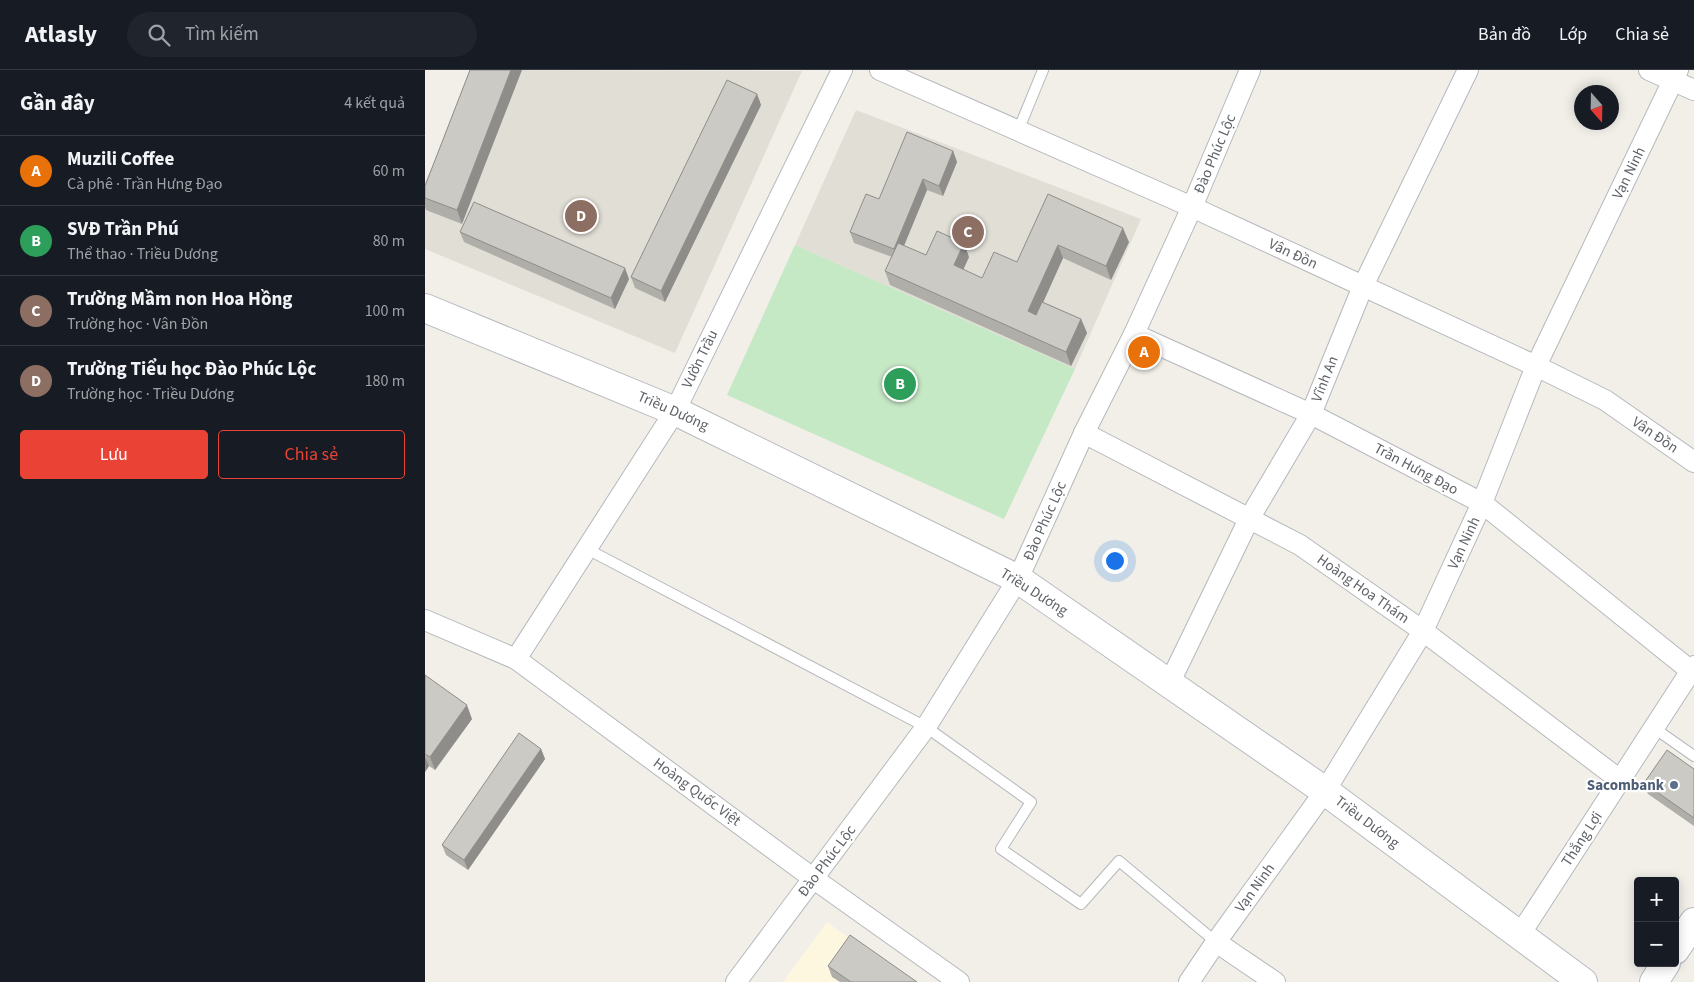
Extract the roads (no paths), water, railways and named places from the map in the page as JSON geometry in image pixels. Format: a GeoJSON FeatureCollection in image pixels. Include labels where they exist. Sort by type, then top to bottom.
{"type":"FeatureCollection","features":[{"type":"Feature","properties":{"kind":"street","name":"Vườn Trầu"},"geometry":{"type":"LineString","coordinates":[[516,659],[675,411],[842,70]]}},
{"type":"Feature","properties":{"kind":"street","name":"Vân Đồn"},"geometry":{"type":"LineString","coordinates":[[880,70],[1192,207],[1536,366],[1605,400],[1693,457]]}},
{"type":"Feature","properties":{"kind":"street","name":"Đào Phúc Lộc"},"geometry":{"type":"LineString","coordinates":[[736,982],[926,728],[1018,579],[1084,433],[1134,334],[1192,207],[1250,70]]}},
{"type":"Feature","properties":{"kind":"street","name":"Vĩnh An"},"geometry":{"type":"LineString","coordinates":[[1170,682],[1249,519],[1311,414],[1363,286],[1468,70]]}},
{"type":"Feature","properties":{"kind":"street"},"geometry":{"type":"LineString","coordinates":[[1649,70],[1676,75],[1694,90]]}},
{"type":"Feature","properties":{"kind":"street","name":"Vạn Ninh"},"geometry":{"type":"LineString","coordinates":[[1189,982],[1325,791],[1423,631],[1482,503],[1536,366],[1676,75]]}},
{"type":"Feature","properties":{"kind":"street","name":"Triều Dương"},"geometry":{"type":"LineString","coordinates":[[425,308],[675,411],[1018,579],[1170,682],[1325,791],[1583,982]]}},
{"type":"Feature","properties":{"kind":"street","name":"Trần Hưng Đạo"},"geometry":{"type":"LineString","coordinates":[[1134,334],[1311,414],[1482,503],[1692,668]]}},
{"type":"Feature","properties":{"kind":"street","name":"Hoàng Hoa Thám"},"geometry":{"type":"LineString","coordinates":[[1084,433],[1299,545],[1423,631],[1620,780]]}},
{"type":"Feature","properties":{"kind":"street","name":"Hoàng Quốc Việt"},"geometry":{"type":"LineString","coordinates":[[425,620],[516,659],[814,879],[959,982]]}},
{"type":"Feature","properties":{"kind":"street","name":"Thắng Lợi"},"geometry":{"type":"LineString","coordinates":[[1519,936],[1692,668]]}},
{"type":"Feature","properties":{"kind":"street"},"geometry":{"type":"LineString","coordinates":[[1679,944],[1694,922]]}},
{"type":"Feature","properties":{"kind":"street"},"geometry":{"type":"LineString","coordinates":[[1216,942],[1275,982]]}},
{"type":"Feature","properties":{"kind":"street"},"geometry":{"type":"LineString","coordinates":[[1654,982],[1663,967]]}},
{"type":"Feature","properties":{"kind":"lane"},"geometry":{"type":"LineString","coordinates":[[1018,131],[1043,70]]}},
{"type":"Feature","properties":{"kind":"lane"},"geometry":{"type":"LineString","coordinates":[[587,549],[926,728],[1031,802],[1001,849],[1081,904],[1119,860],[1216,942]]}},
{"type":"Feature","properties":{"kind":"lane"},"geometry":{"type":"LineString","coordinates":[[1654,728],[1694,756]]}},
{"type":"Feature","properties":{"kind":"place","name":"Trường Tiểu học Đào Phúc Lộc"},"geometry":{"type":"Point","coordinates":[581,216]}},
{"type":"Feature","properties":{"kind":"place","name":"Trường Mầm non Hoa Hồng"},"geometry":{"type":"Point","coordinates":[968,232]}},
{"type":"Feature","properties":{"kind":"place","name":"Muzili Coffee"},"geometry":{"type":"Point","coordinates":[1144,352]}},
{"type":"Feature","properties":{"kind":"place","name":"SVĐ Trần Phú"},"geometry":{"type":"Point","coordinates":[900,384]}},
{"type":"Feature","properties":{"kind":"place","name":"Sacombank"},"geometry":{"type":"Point","coordinates":[1674,785]}}]}
